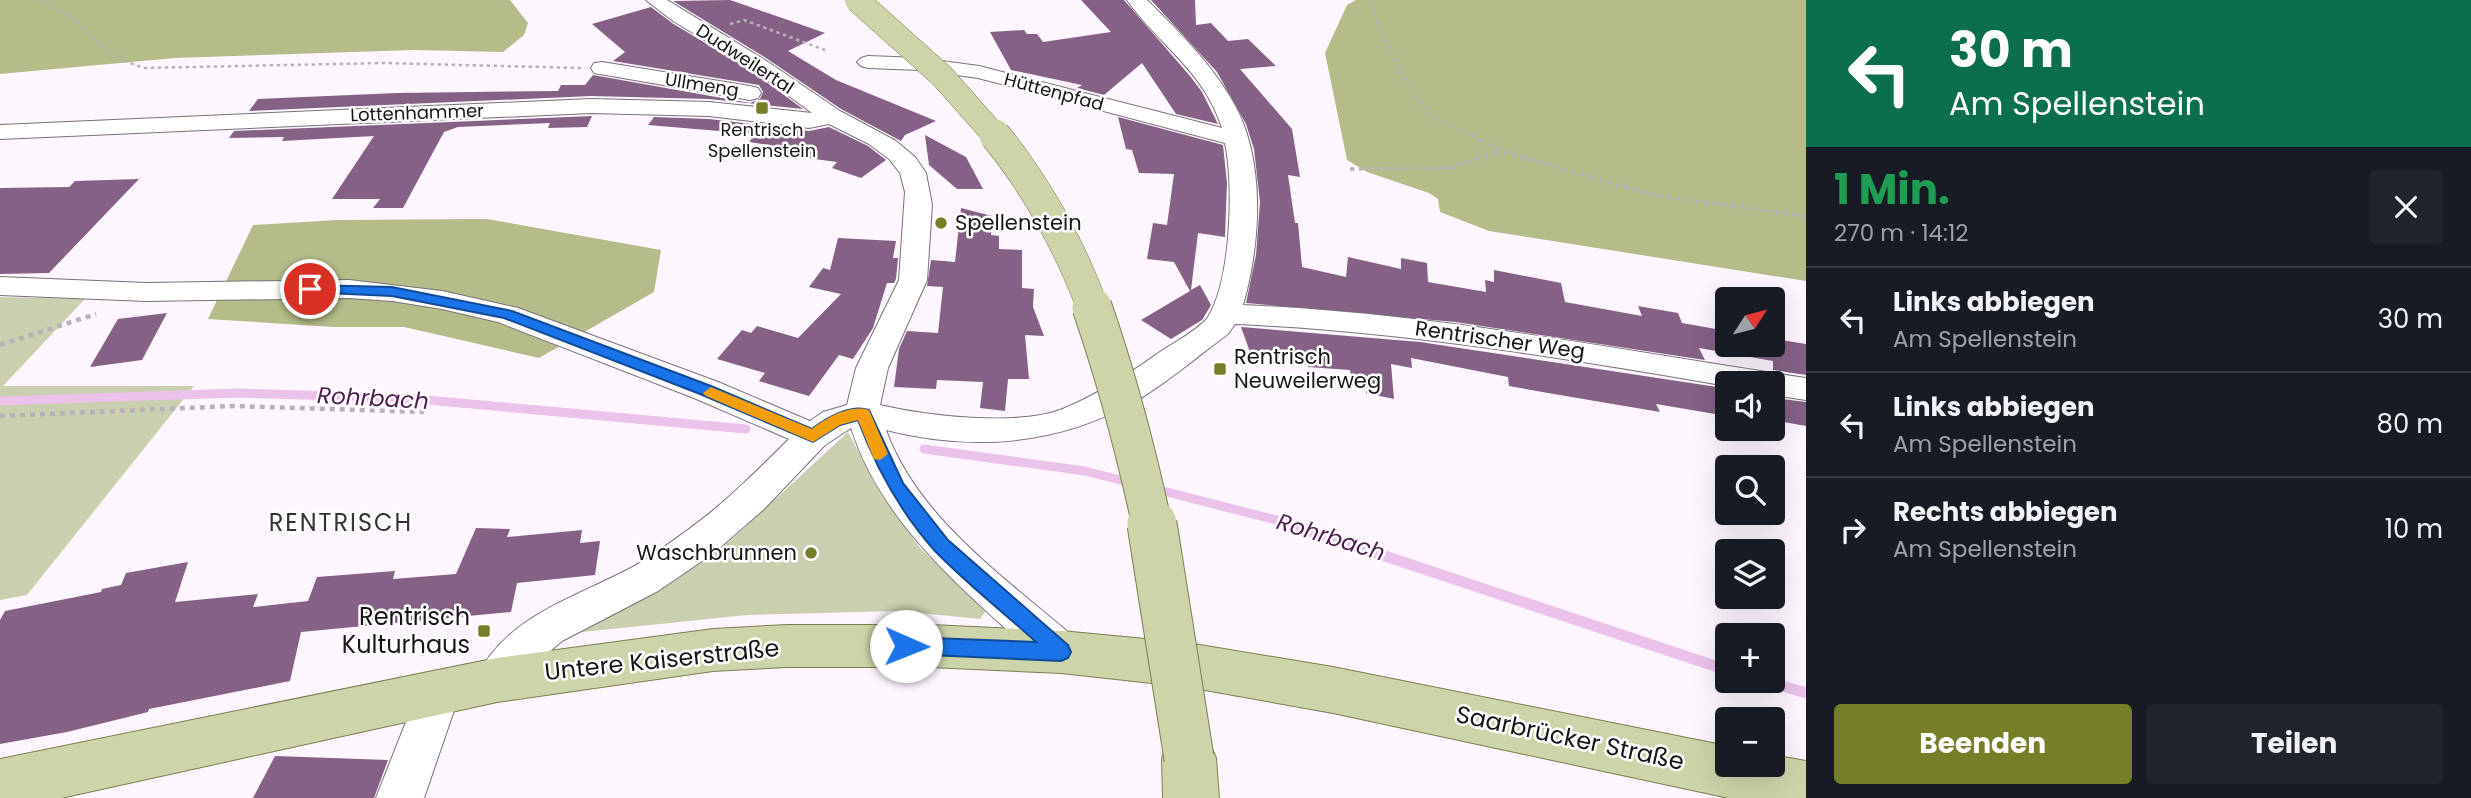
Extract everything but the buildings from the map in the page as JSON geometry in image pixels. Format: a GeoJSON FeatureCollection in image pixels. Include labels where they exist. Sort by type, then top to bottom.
{"type":"FeatureCollection","features":[{"type":"Feature","properties":{"kind":"main road"},"geometry":{"type":"LineString","coordinates":[[857,0],[938,71],[979,115],[1016,163],[1046,212],[1073,265],[1109,357],[1139,464],[1167,600],[1190,778]]}},
{"type":"Feature","properties":{"kind":"main road","name":"Untere Kaiserstraße"},"geometry":{"type":"LineString","coordinates":[[0,785],[439,690],[713,650],[786,646],[930,646],[1061,652],[1188,665],[1333,690]]}},
{"type":"Feature","properties":{"kind":"main road","name":"Saarbrücker Straße"},"geometry":{"type":"LineString","coordinates":[[1333,690],[1806,788]]}},
{"type":"Feature","properties":{"kind":"street","name":"Dudweilertal"},"geometry":{"type":"LineString","coordinates":[[655,0],[760,66],[832,116],[882,142],[902,158],[913,172],[920,201],[912,284],[899,318],[872,368],[865,389],[864,414]]}},
{"type":"Feature","properties":{"kind":"street"},"geometry":{"type":"LineString","coordinates":[[497,680],[519,652],[547,628],[644,580],[701,541],[752,498],[813,436],[835,420],[864,414],[905,423],[972,429],[1048,425],[1098,407],[1134,387],[1204,338],[1228,314],[1243,220],[1236,139],[1229,115],[1215,92],[1173,38],[1136,0]]}},
{"type":"Feature","properties":{"kind":"street","name":"Hüttenpfad"},"geometry":{"type":"LineString","coordinates":[[868,62],[920,64],[979,72],[1236,139]]}},
{"type":"Feature","properties":{"kind":"street","name":"Ullmeng"},"geometry":{"type":"LineString","coordinates":[[603,68],[775,97],[801,95]]}},
{"type":"Feature","properties":{"kind":"street","name":"Lottenhammer"},"geometry":{"type":"LineString","coordinates":[[0,132],[591,106],[709,109],[808,121],[832,116]]}},
{"type":"Feature","properties":{"kind":"street"},"geometry":{"type":"LineString","coordinates":[[0,286],[104,290]]}},
{"type":"Feature","properties":{"kind":"street","name":"Rentrischer Weg"},"geometry":{"type":"LineString","coordinates":[[1228,314],[1345,320],[1431,329],[1715,374]]}},
{"type":"Feature","properties":{"kind":"street","name":"Rentrischer Weg"},"geometry":{"type":"LineString","coordinates":[[1785,385],[1806,389]]}},
{"type":"Feature","properties":{"kind":"street"},"geometry":{"type":"LineString","coordinates":[[864,414],[878,451],[897,487],[942,545],[1061,652]]}},
{"type":"Feature","properties":{"kind":"street"},"geometry":{"type":"LineString","coordinates":[[400,798],[439,690]]}},
{"type":"Feature","properties":{"kind":"lane"},"geometry":{"type":"LineString","coordinates":[[104,290],[146,292],[349,289],[442,300],[507,314],[705,390],[813,436]]}},
{"type":"Feature","properties":{"kind":"path"},"geometry":{"type":"LineString","coordinates":[[40,0],[76,21],[108,54],[143,68],[384,63],[603,68]]}},
{"type":"Feature","properties":{"kind":"path"},"geometry":{"type":"LineString","coordinates":[[1371,0],[1376,22],[1403,74],[1431,114],[1501,150],[1653,195],[1806,216]]}},
{"type":"Feature","properties":{"kind":"path"},"geometry":{"type":"LineString","coordinates":[[705,32],[744,20],[825,50]]}},
{"type":"Feature","properties":{"kind":"path"},"geometry":{"type":"LineString","coordinates":[[1350,169],[1451,168],[1501,150]]}},
{"type":"Feature","properties":{"kind":"path"},"geometry":{"type":"LineString","coordinates":[[0,345],[75,323],[146,292]]}},
{"type":"Feature","properties":{"kind":"path"},"geometry":{"type":"LineString","coordinates":[[0,416],[233,406],[424,412]]}},
{"type":"Feature","properties":{"kind":"green space"},"geometry":{"type":"Polygon","coordinates":[[[0,0],[510,0],[528,23],[524,35],[503,52],[415,50],[175,58],[0,74],[0,0]]]}},
{"type":"Feature","properties":{"kind":"green space"},"geometry":{"type":"Polygon","coordinates":[[[1356,0],[1806,0],[1806,281],[1489,231],[1440,212],[1438,199],[1429,193],[1367,172],[1347,160],[1325,53],[1347,5],[1356,0]]]}},
{"type":"Feature","properties":{"kind":"green space"},"geometry":{"type":"Polygon","coordinates":[[[487,219],[661,250],[654,292],[539,358],[404,327],[333,327],[208,319],[253,225],[337,220],[487,219]]]}},
{"type":"Feature","properties":{"kind":"green space"},"geometry":{"type":"Polygon","coordinates":[[[0,297],[85,299],[3,386],[194,386],[27,595],[0,600],[0,297]]]}},
{"type":"Feature","properties":{"kind":"green space","name":"Waschbrunnen"},"geometry":{"type":"Polygon","coordinates":[[[848,432],[879,491],[921,549],[987,609],[980,619],[900,611],[747,615],[573,633],[629,604],[729,542],[848,432]]]}},
{"type":"Feature","properties":{"kind":"waterway","name":"Rohrbach"},"geometry":{"type":"LineString","coordinates":[[0,401],[237,393],[405,398],[746,429]]}},
{"type":"Feature","properties":{"kind":"waterway","name":"Rohrbach"},"geometry":{"type":"LineString","coordinates":[[924,449],[1085,471],[1132,483]]}},
{"type":"Feature","properties":{"kind":"waterway","name":"Rohrbach"},"geometry":{"type":"LineString","coordinates":[[1155,489],[1296,525]]}},
{"type":"Feature","properties":{"kind":"waterway","name":"Rohrbach"},"geometry":{"type":"LineString","coordinates":[[1289,524],[1715,666]]}},
{"type":"Feature","properties":{"kind":"waterway","name":"Rohrbach"},"geometry":{"type":"LineString","coordinates":[[1785,687],[1806,693]]}},
{"type":"Feature","properties":{"kind":"slow traffic"},"geometry":{"type":"LineString","coordinates":[[711,393],[813,436],[835,420],[864,414],[880,454]]}},
{"type":"Feature","properties":{"kind":"place","name":"Rentrisch Spellenstein"},"geometry":{"type":"Point","coordinates":[762,108]}},
{"type":"Feature","properties":{"kind":"place","name":"Spellenstein"},"geometry":{"type":"Point","coordinates":[941,223]}},
{"type":"Feature","properties":{"kind":"place","name":"Rentrisch Neuweilerweg"},"geometry":{"type":"Point","coordinates":[1220,369]}},
{"type":"Feature","properties":{"kind":"place","name":"Waschbrunnen"},"geometry":{"type":"Point","coordinates":[811,553]}},
{"type":"Feature","properties":{"kind":"place","name":"Rentrisch Kulturhaus"},"geometry":{"type":"Point","coordinates":[484,631]}},
{"type":"Feature","properties":{"kind":"district","name":"RENTRISCH"},"geometry":{"type":"Point","coordinates":[341,523]}},
{"type":"Feature","properties":{"kind":"route"},"geometry":{"type":"LineString","coordinates":[[310,289],[392,292],[507,314],[705,390],[813,436],[835,420],[864,414],[878,451],[897,487],[942,545],[1061,652],[906,646]]}}]}
